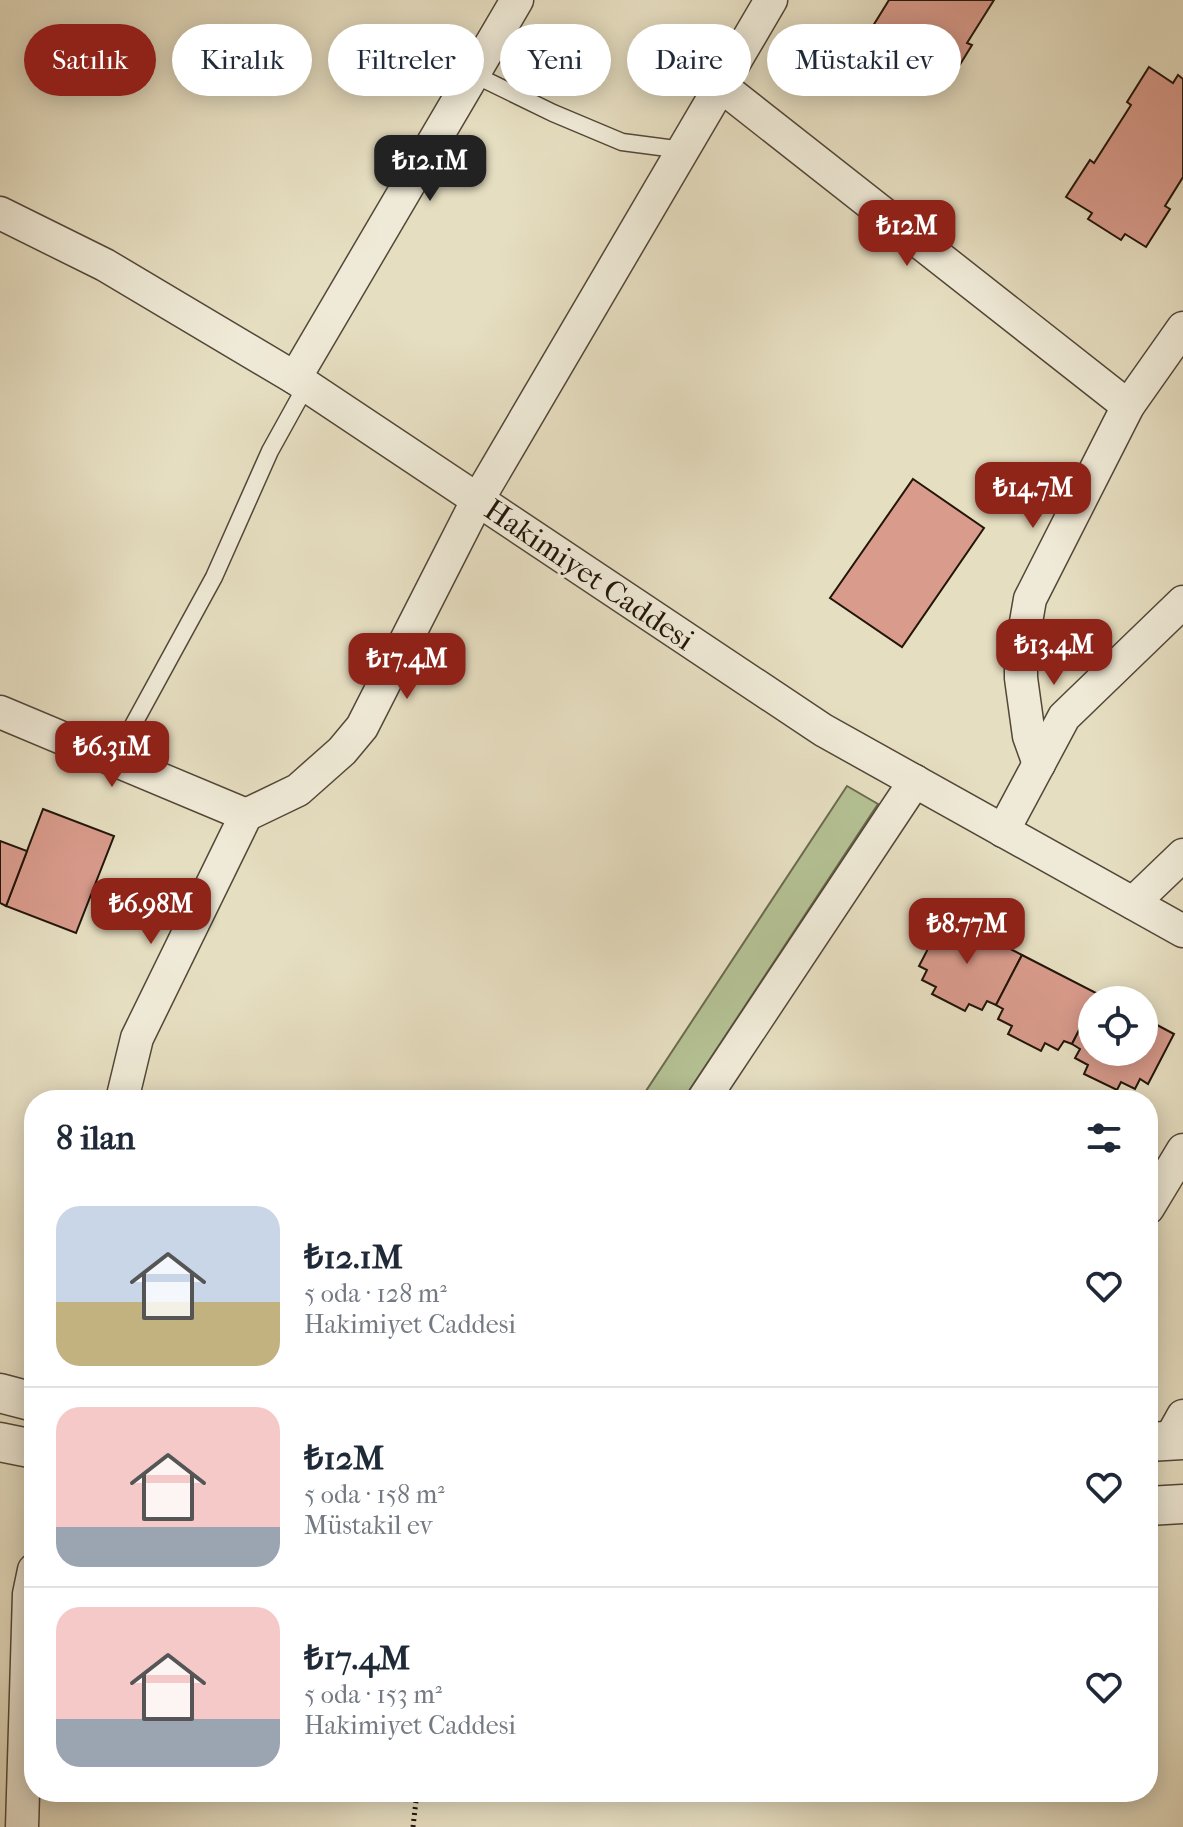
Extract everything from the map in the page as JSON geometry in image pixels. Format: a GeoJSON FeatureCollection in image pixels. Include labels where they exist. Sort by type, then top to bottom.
{"type":"FeatureCollection","features":[{"type":"Feature","properties":{"kind":"street"},"geometry":{"type":"LineString","coordinates":[[484,56],[517,0]]}},
{"type":"Feature","properties":{"kind":"street"},"geometry":{"type":"LineString","coordinates":[[751,34],[771,0]]}},
{"type":"Feature","properties":{"kind":"street"},"geometry":{"type":"LineString","coordinates":[[301,382],[461,96]]}},
{"type":"Feature","properties":{"kind":"street"},"geometry":{"type":"LineString","coordinates":[[124,1090],[137,1038],[246,815],[298,790],[342,751],[362,727],[477,501],[715,96]]}},
{"type":"Feature","properties":{"kind":"street"},"geometry":{"type":"LineString","coordinates":[[734,96],[1128,406]]}},
{"type":"Feature","properties":{"kind":"street","name":"Hakimiyet Caddesi"},"geometry":{"type":"LineString","coordinates":[[0,213],[105,265],[301,382],[823,730],[1183,931]]}},
{"type":"Feature","properties":{"kind":"street"},"geometry":{"type":"LineString","coordinates":[[1039,764],[1029,736],[1021,678],[1021,651],[1030,599],[1128,406],[1183,328]]}},
{"type":"Feature","properties":{"kind":"street"},"geometry":{"type":"LineString","coordinates":[[1003,831],[1064,717],[1183,602]]}},
{"type":"Feature","properties":{"kind":"street"},"geometry":{"type":"LineString","coordinates":[[0,712],[246,815]]}},
{"type":"Feature","properties":{"kind":"street"},"geometry":{"type":"LineString","coordinates":[[710,1090],[915,781]]}},
{"type":"Feature","properties":{"kind":"street"},"geometry":{"type":"LineString","coordinates":[[1133,903],[1183,855]]}},
{"type":"Feature","properties":{"kind":"street"},"geometry":{"type":"LineString","coordinates":[[1158,1191],[1183,1150]]}},
{"type":"Feature","properties":{"kind":"street"},"geometry":{"type":"LineString","coordinates":[[0,1393],[24,1399]]}},
{"type":"Feature","properties":{"kind":"street"},"geometry":{"type":"LineString","coordinates":[[0,1442],[24,1447]]}},
{"type":"Feature","properties":{"kind":"street"},"geometry":{"type":"LineString","coordinates":[[1158,1505],[1183,1504]]}},
{"type":"Feature","properties":{"kind":"street"},"geometry":{"type":"LineString","coordinates":[[22,1827],[24,1760]]}},
{"type":"Feature","properties":{"kind":"lane"},"geometry":{"type":"LineString","coordinates":[[484,79],[622,142],[683,150]]}},
{"type":"Feature","properties":{"kind":"lane"},"geometry":{"type":"LineString","coordinates":[[114,760],[214,577],[301,382]]}},
{"type":"Feature","properties":{"kind":"path"},"geometry":{"type":"LineString","coordinates":[[413,1827],[416,1802]]}},
{"type":"Feature","properties":{"kind":"green space"},"geometry":{"type":"Polygon","coordinates":[[[847,786],[878,804],[690,1090],[647,1090],[847,786]]]}},
{"type":"Feature","properties":{"kind":"building"},"geometry":{"type":"Polygon","coordinates":[[[889,0],[994,0],[967,43],[972,45],[961,63],[961,24],[874,24],[889,0]]]}},
{"type":"Feature","properties":{"kind":"building"},"geometry":{"type":"Polygon","coordinates":[[[1149,67],[1173,83],[1178,75],[1183,79],[1183,177],[1165,206],[1170,209],[1146,247],[1125,234],[1121,240],[1088,219],[1092,213],[1066,197],[1090,160],[1094,163],[1131,105],[1127,102],[1149,67]]]}},
{"type":"Feature","properties":{"kind":"building"},"geometry":{"type":"Polygon","coordinates":[[[913,479],[984,528],[902,647],[830,598],[913,479]]]}},
{"type":"Feature","properties":{"kind":"building"},"geometry":{"type":"Polygon","coordinates":[[[43,809],[114,836],[76,933],[6,906],[43,809]]]}},
{"type":"Feature","properties":{"kind":"building"},"geometry":{"type":"Polygon","coordinates":[[[0,841],[27,851],[6,906],[0,903],[0,841]]]}},
{"type":"Feature","properties":{"kind":"building"},"geometry":{"type":"Polygon","coordinates":[[[945,916],[1022,955],[996,1005],[987,1001],[982,1010],[969,1004],[965,1011],[932,994],[936,987],[922,980],[927,970],[919,966],[945,916]]]}},
{"type":"Feature","properties":{"kind":"building"},"geometry":{"type":"Polygon","coordinates":[[[1022,955],[1082,986],[1078,986],[1078,1032],[1072,1044],[1064,1041],[1058,1050],[1045,1043],[1041,1051],[1008,1034],[1012,1026],[998,1019],[1003,1009],[996,1005],[1022,955]]]}},
{"type":"Feature","properties":{"kind":"building"},"geometry":{"type":"Polygon","coordinates":[[[1158,1025],[1174,1034],[1158,1065],[1158,1025]]]}},
{"type":"Feature","properties":{"kind":"building"},"geometry":{"type":"Polygon","coordinates":[[[1078,1032],[1078,1048],[1072,1044],[1078,1032]]]}},
{"type":"Feature","properties":{"kind":"building"},"geometry":{"type":"Polygon","coordinates":[[[1088,1066],[1157,1066],[1148,1084],[1140,1079],[1135,1089],[1121,1082],[1117,1090],[1084,1074],[1088,1066]]]}}]}
